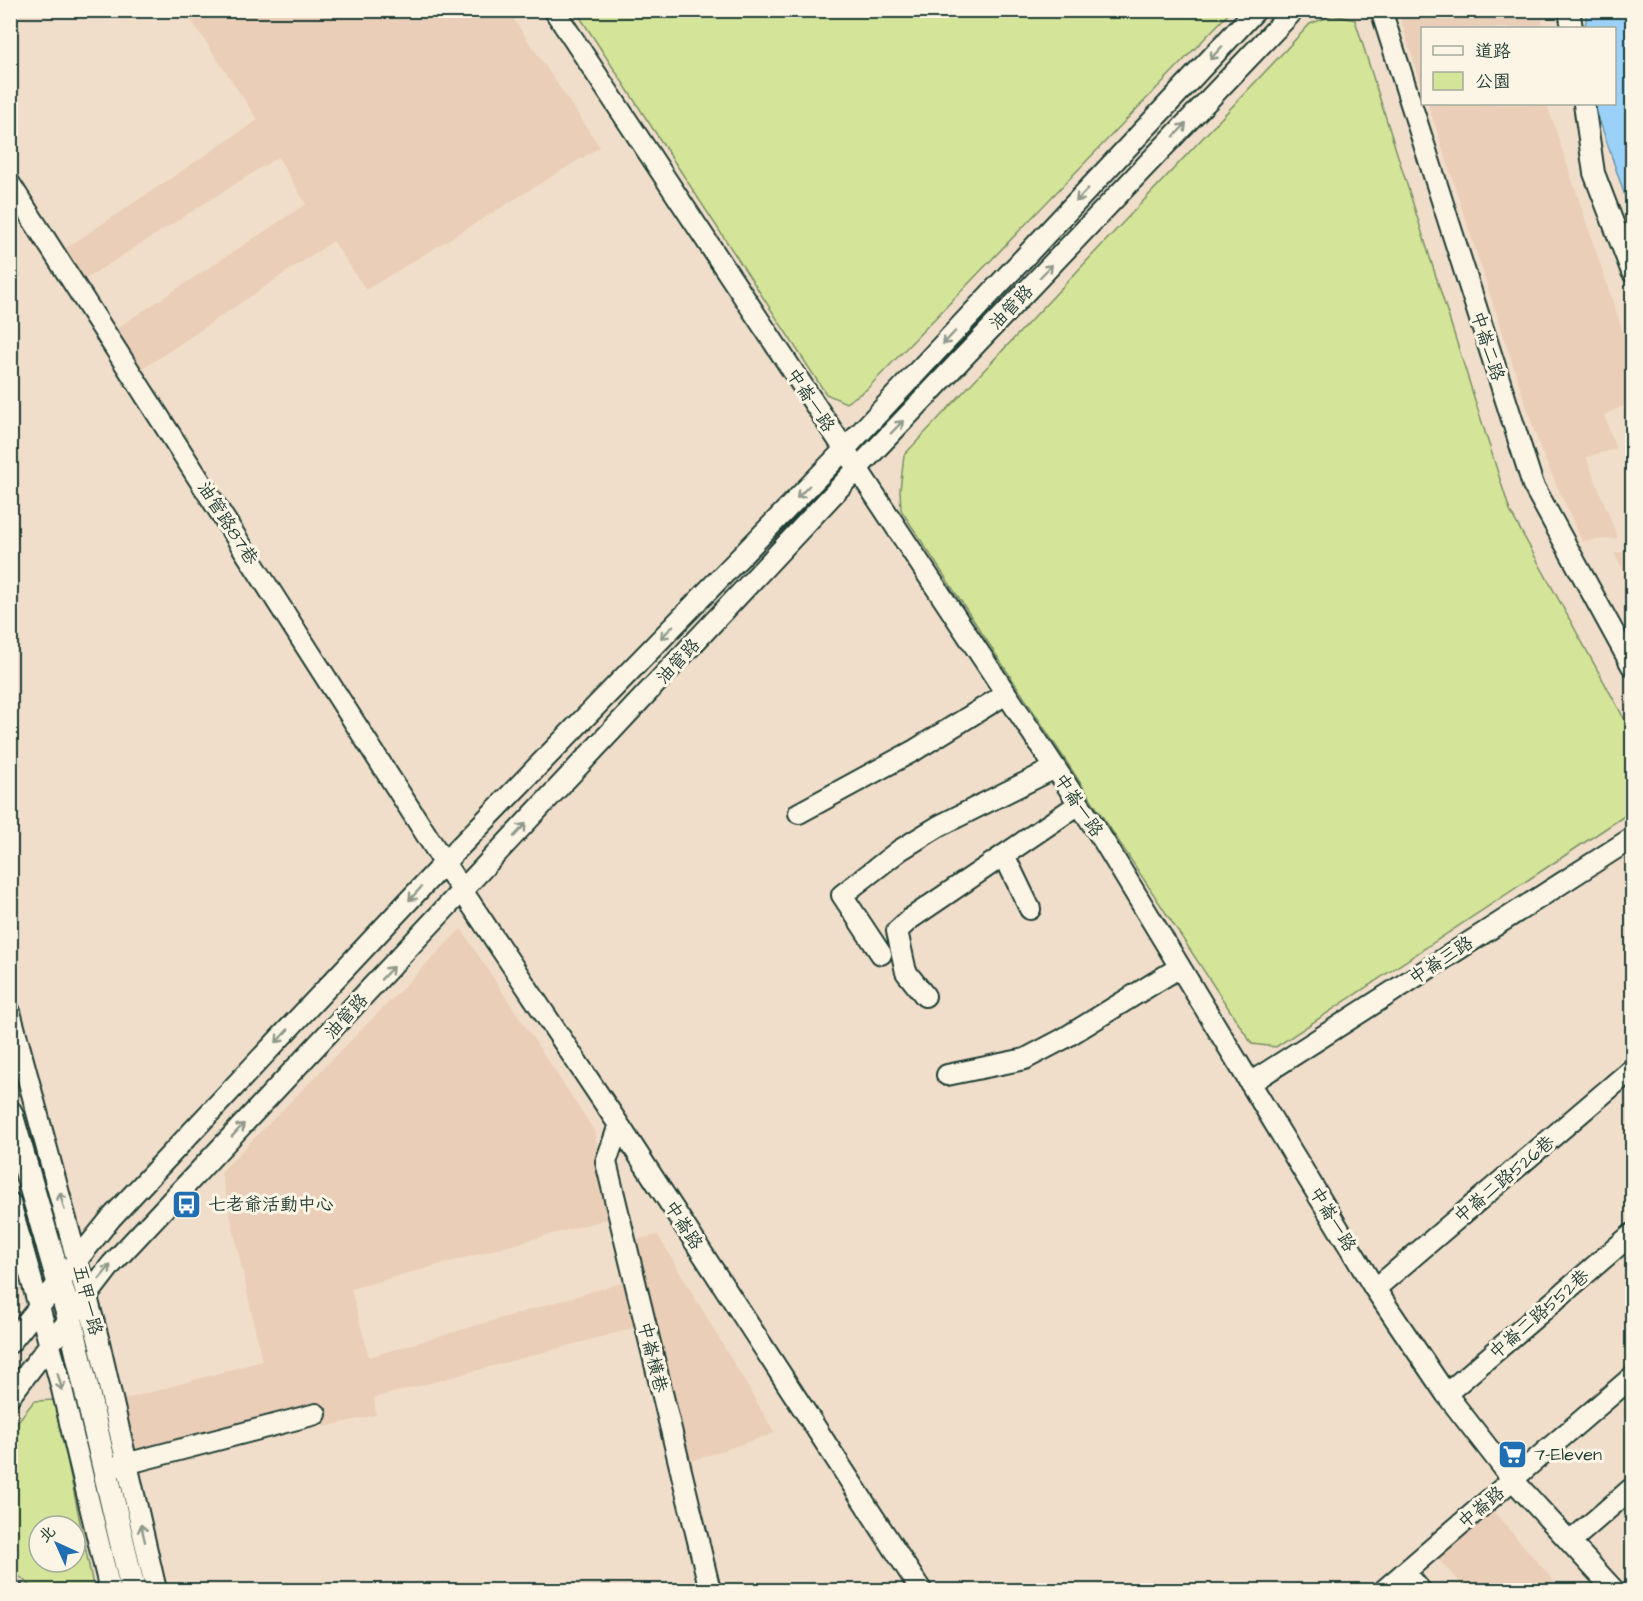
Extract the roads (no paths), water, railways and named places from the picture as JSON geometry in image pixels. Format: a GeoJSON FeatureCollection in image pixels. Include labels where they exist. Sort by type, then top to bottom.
{"type":"FeatureCollection","features":[{"type":"Feature","properties":{"kind":"main road","name":"五甲一路"},"geometry":{"type":"LineString","coordinates":[[10,1113],[116,1467],[133,1590]]}},
{"type":"Feature","properties":{"kind":"street","name":"中崙一路"},"geometry":{"type":"LineString","coordinates":[[554,10],[1079,804],[1375,1289],[1446,1394],[1513,1480],[1614,1590]]}},
{"type":"Feature","properties":{"kind":"street","name":"油管路"},"geometry":{"type":"LineString","coordinates":[[10,1343],[17,1325],[39,1306],[111,1218],[445,862],[844,450],[1256,10]]}},
{"type":"Feature","properties":{"kind":"street","name":"油管路"},"geometry":{"type":"LineString","coordinates":[[10,1396],[119,1257],[856,470],[1294,10]]}},
{"type":"Feature","properties":{"kind":"street","name":"中崙二路"},"geometry":{"type":"LineString","coordinates":[[1381,10],[1533,485],[1632,666]]}},
{"type":"Feature","properties":{"kind":"street"},"geometry":{"type":"LineString","coordinates":[[1569,10],[1572,27]]}},
{"type":"Feature","properties":{"kind":"street"},"geometry":{"type":"LineString","coordinates":[[1584,105],[1594,173],[1632,272]]}},
{"type":"Feature","properties":{"kind":"street","name":"油管路87巷"},"geometry":{"type":"LineString","coordinates":[[10,184],[445,862]]}},
{"type":"Feature","properties":{"kind":"street"},"geometry":{"type":"LineString","coordinates":[[800,813],[915,750],[1006,694]]}},
{"type":"Feature","properties":{"kind":"street"},"geometry":{"type":"LineString","coordinates":[[881,954],[842,895],[900,850],[939,826],[1055,768]]}},
{"type":"Feature","properties":{"kind":"street"},"geometry":{"type":"LineString","coordinates":[[925,996],[906,972],[897,931],[1079,804]]}},
{"type":"Feature","properties":{"kind":"street","name":"中崙三路"},"geometry":{"type":"LineString","coordinates":[[1250,1083],[1632,837]]}},
{"type":"Feature","properties":{"kind":"street"},"geometry":{"type":"LineString","coordinates":[[1004,855],[1030,909]]}},
{"type":"Feature","properties":{"kind":"street","name":"中崙路"},"geometry":{"type":"LineString","coordinates":[[445,862],[921,1590]]}},
{"type":"Feature","properties":{"kind":"street"},"geometry":{"type":"LineString","coordinates":[[947,1075],[1025,1059],[1063,1039],[1180,967]]}},
{"type":"Feature","properties":{"kind":"street","name":"五甲一路"},"geometry":{"type":"LineString","coordinates":[[10,1012],[18,1071],[87,1295],[116,1467],[156,1590]]}},
{"type":"Feature","properties":{"kind":"street","name":"中崙二路526巷"},"geometry":{"type":"LineString","coordinates":[[1375,1289],[1632,1069]]}},
{"type":"Feature","properties":{"kind":"street","name":"中崙橫巷"},"geometry":{"type":"LineString","coordinates":[[619,1125],[606,1162],[710,1590]]}},
{"type":"Feature","properties":{"kind":"street"},"geometry":{"type":"LineString","coordinates":[[10,1203],[61,1385],[110,1590]]}},
{"type":"Feature","properties":{"kind":"street","name":"中崙二路552巷"},"geometry":{"type":"LineString","coordinates":[[1446,1394],[1632,1234]]}},
{"type":"Feature","properties":{"kind":"street","name":"中崙路"},"geometry":{"type":"LineString","coordinates":[[1384,1590],[1632,1377]]}},
{"type":"Feature","properties":{"kind":"street"},"geometry":{"type":"LineString","coordinates":[[116,1467],[316,1414]]}},
{"type":"Feature","properties":{"kind":"street"},"geometry":{"type":"LineString","coordinates":[[1570,1542],[1632,1488]]}},
{"type":"Feature","properties":{"kind":"street"},"geometry":{"type":"LineString","coordinates":[[1405,1572],[1420,1590]]}},
{"type":"Feature","properties":{"kind":"water"},"geometry":{"type":"Polygon","coordinates":[[[1587,10],[1632,11],[1632,217],[1594,105],[1616,105],[1616,27],[1585,27],[1587,10]]]}},
{"type":"Feature","properties":{"kind":"place","name":"七老爺活動中心"},"geometry":{"type":"Point","coordinates":[187,1204]}},
{"type":"Feature","properties":{"kind":"place","name":"7-Eleven"},"geometry":{"type":"Point","coordinates":[1513,1454]}}]}
